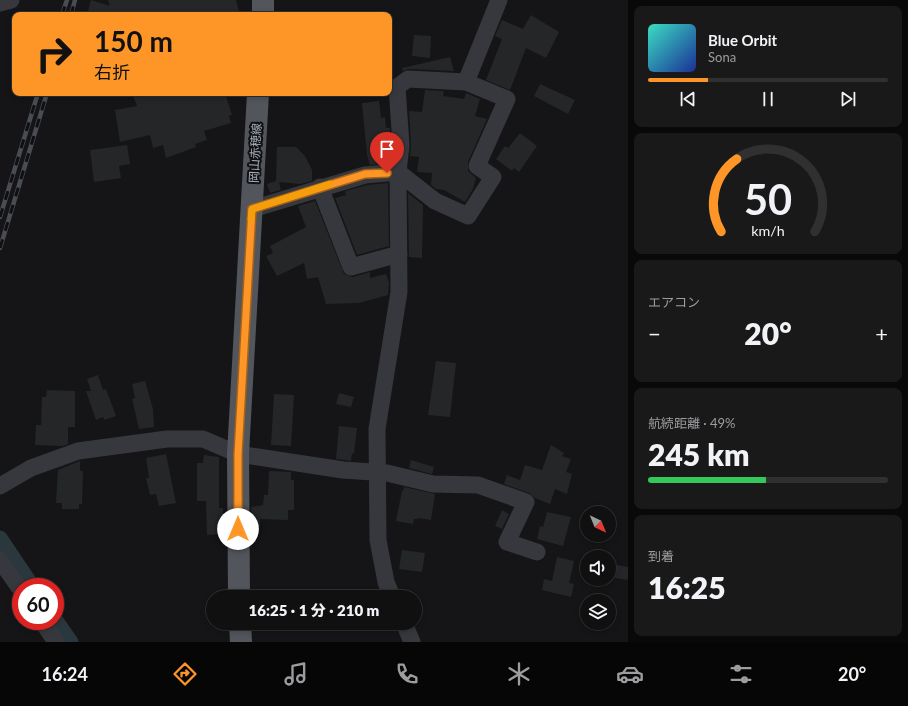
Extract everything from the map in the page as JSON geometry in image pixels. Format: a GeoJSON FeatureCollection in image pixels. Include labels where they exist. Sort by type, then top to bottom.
{"type":"FeatureCollection","features":[{"type":"Feature","properties":{"kind":"main road"},"geometry":{"type":"LineString","coordinates":[[263,12],[264,0]]}},
{"type":"Feature","properties":{"kind":"main road","name":"岡山赤穂線"},"geometry":{"type":"LineString","coordinates":[[239,590],[238,454],[258,96]]}},
{"type":"Feature","properties":{"kind":"main road"},"geometry":{"type":"LineString","coordinates":[[240,630],[241,642]]}},
{"type":"Feature","properties":{"kind":"street"},"geometry":{"type":"LineString","coordinates":[[0,3],[11,0]]}},
{"type":"Feature","properties":{"kind":"street"},"geometry":{"type":"LineString","coordinates":[[466,82],[499,0]]}},
{"type":"Feature","properties":{"kind":"street"},"geometry":{"type":"LineString","coordinates":[[252,209],[365,174],[398,172],[435,201],[468,216],[493,177],[477,166],[506,99],[466,82],[408,79],[398,87],[401,145],[398,172],[398,254],[400,292],[376,429],[378,540],[386,582],[389,590]]}},
{"type":"Feature","properties":{"kind":"street"},"geometry":{"type":"LineString","coordinates":[[320,187],[351,267],[398,254]]}},
{"type":"Feature","properties":{"kind":"street"},"geometry":{"type":"LineString","coordinates":[[0,486],[31,468],[78,451],[167,439],[203,439],[238,454],[343,470],[377,472],[433,484],[478,485],[526,502],[507,542],[537,552]]}},
{"type":"Feature","properties":{"kind":"street"},"geometry":{"type":"LineString","coordinates":[[0,560],[13,578]]}},
{"type":"Feature","properties":{"kind":"street"},"geometry":{"type":"LineString","coordinates":[[48,630],[56,642]]}},
{"type":"Feature","properties":{"kind":"street"},"geometry":{"type":"LineString","coordinates":[[407,630],[412,642]]}},
{"type":"Feature","properties":{"kind":"building"},"geometry":{"type":"Polygon","coordinates":[[[91,0],[110,6],[108,0],[236,0],[239,12],[88,12],[91,0]]]}},
{"type":"Feature","properties":{"kind":"building"},"geometry":{"type":"Polygon","coordinates":[[[531,15],[559,32],[546,58],[526,48],[510,90],[486,80],[502,39],[495,36],[502,20],[523,29],[531,15]]]}},
{"type":"Feature","properties":{"kind":"building"},"geometry":{"type":"Polygon","coordinates":[[[414,35],[431,36],[430,58],[412,56],[414,35]]]}},
{"type":"Feature","properties":{"kind":"building"},"geometry":{"type":"Polygon","coordinates":[[[450,57],[454,71],[409,69],[403,71],[402,68],[450,57]]]}},
{"type":"Feature","properties":{"kind":"building"},"geometry":{"type":"Polygon","coordinates":[[[540,84],[575,100],[568,114],[534,96],[540,84]]]}},
{"type":"Feature","properties":{"kind":"building"},"geometry":{"type":"Polygon","coordinates":[[[425,90],[444,91],[443,96],[464,99],[466,93],[480,99],[475,116],[487,119],[468,162],[468,171],[476,178],[473,189],[465,202],[444,190],[436,189],[431,185],[432,173],[417,172],[419,157],[410,156],[411,144],[409,111],[422,112],[425,90]]]}},
{"type":"Feature","properties":{"kind":"building"},"geometry":{"type":"Polygon","coordinates":[[[133,96],[226,96],[232,115],[229,116],[231,123],[204,131],[207,140],[195,144],[196,147],[166,158],[163,145],[153,148],[150,135],[120,142],[115,110],[137,106],[133,96]]]}},
{"type":"Feature","properties":{"kind":"building"},"geometry":{"type":"Polygon","coordinates":[[[379,101],[381,118],[385,117],[386,128],[390,128],[391,145],[389,163],[370,165],[367,155],[362,103],[379,101]]]}},
{"type":"Feature","properties":{"kind":"building"},"geometry":{"type":"Polygon","coordinates":[[[520,133],[537,146],[519,172],[514,168],[512,171],[496,159],[505,146],[508,148],[520,133]]]}},
{"type":"Feature","properties":{"kind":"building"},"geometry":{"type":"Polygon","coordinates":[[[127,145],[130,164],[119,166],[121,178],[94,182],[90,150],[127,145]]]}},
{"type":"Feature","properties":{"kind":"building"},"geometry":{"type":"Polygon","coordinates":[[[277,147],[296,147],[305,156],[312,170],[312,181],[300,184],[279,182],[281,190],[270,193],[267,184],[276,181],[277,147]]]}},
{"type":"Feature","properties":{"kind":"building"},"geometry":{"type":"Polygon","coordinates":[[[388,183],[389,246],[357,255],[335,198],[346,195],[345,191],[367,185],[388,183]]]}},
{"type":"Feature","properties":{"kind":"building"},"geometry":{"type":"Polygon","coordinates":[[[408,193],[423,205],[422,258],[409,257],[408,193]]]}},
{"type":"Feature","properties":{"kind":"building"},"geometry":{"type":"Polygon","coordinates":[[[315,201],[344,274],[353,277],[370,272],[370,278],[386,274],[389,283],[388,295],[359,303],[326,304],[318,277],[307,279],[304,263],[277,276],[266,256],[273,253],[270,246],[306,227],[298,206],[315,201]]]}},
{"type":"Feature","properties":{"kind":"building"},"geometry":{"type":"Polygon","coordinates":[[[436,361],[456,363],[450,417],[428,415],[436,361]]]}},
{"type":"Feature","properties":{"kind":"building"},"geometry":{"type":"Polygon","coordinates":[[[98,375],[103,390],[106,389],[116,416],[104,420],[103,417],[96,420],[86,391],[91,391],[87,379],[98,375]]]}},
{"type":"Feature","properties":{"kind":"building"},"geometry":{"type":"Polygon","coordinates":[[[145,381],[153,409],[154,427],[139,429],[132,399],[135,398],[132,384],[145,381]]]}},
{"type":"Feature","properties":{"kind":"building"},"geometry":{"type":"Polygon","coordinates":[[[47,390],[75,391],[75,427],[68,427],[68,444],[63,446],[35,445],[36,425],[41,425],[42,397],[46,397],[47,390]]]}},
{"type":"Feature","properties":{"kind":"building"},"geometry":{"type":"Polygon","coordinates":[[[339,393],[354,397],[351,407],[336,404],[339,393]]]}},
{"type":"Feature","properties":{"kind":"building"},"geometry":{"type":"Polygon","coordinates":[[[274,394],[294,395],[291,446],[271,445],[274,394]]]}},
{"type":"Feature","properties":{"kind":"building"},"geometry":{"type":"Polygon","coordinates":[[[339,426],[357,428],[354,454],[352,453],[351,461],[336,459],[339,426]]]}},
{"type":"Feature","properties":{"kind":"building"},"geometry":{"type":"Polygon","coordinates":[[[551,445],[564,453],[562,456],[571,459],[566,472],[572,474],[567,494],[555,489],[550,504],[535,498],[529,493],[504,484],[507,475],[520,480],[525,465],[542,470],[551,445]]]}},
{"type":"Feature","properties":{"kind":"building"},"geometry":{"type":"Polygon","coordinates":[[[166,454],[176,503],[159,506],[156,494],[150,495],[146,478],[149,478],[146,458],[166,454]]]}},
{"type":"Feature","properties":{"kind":"building"},"geometry":{"type":"Polygon","coordinates":[[[204,455],[219,457],[219,508],[223,508],[223,534],[207,535],[206,501],[197,501],[197,463],[203,463],[204,455]]]}},
{"type":"Feature","properties":{"kind":"building"},"geometry":{"type":"Polygon","coordinates":[[[411,460],[434,467],[432,474],[409,468],[411,460]]]}},
{"type":"Feature","properties":{"kind":"building"},"geometry":{"type":"Polygon","coordinates":[[[80,461],[80,471],[83,471],[82,504],[79,504],[79,509],[62,509],[62,503],[56,503],[58,470],[80,461]]]}},
{"type":"Feature","properties":{"kind":"building"},"geometry":{"type":"Polygon","coordinates":[[[269,471],[291,472],[291,480],[294,480],[294,510],[288,510],[288,520],[260,519],[260,527],[251,527],[251,507],[263,505],[264,495],[268,495],[269,471]]]}},
{"type":"Feature","properties":{"kind":"building"},"geometry":{"type":"Polygon","coordinates":[[[404,487],[435,494],[431,520],[418,518],[414,519],[413,524],[396,521],[404,487]]]}},
{"type":"Feature","properties":{"kind":"building"},"geometry":{"type":"Polygon","coordinates":[[[502,510],[509,514],[502,529],[495,526],[502,510]]]}},
{"type":"Feature","properties":{"kind":"building"},"geometry":{"type":"Polygon","coordinates":[[[547,512],[571,517],[563,546],[537,539],[540,526],[543,527],[547,512]]]}},
{"type":"Feature","properties":{"kind":"building"},"geometry":{"type":"Polygon","coordinates":[[[402,550],[425,553],[422,572],[399,569],[402,550]]]}},
{"type":"Feature","properties":{"kind":"building"},"geometry":{"type":"Polygon","coordinates":[[[557,557],[574,561],[569,583],[574,584],[571,597],[542,590],[544,579],[552,581],[557,557]]]}},
{"type":"Feature","properties":{"kind":"building"},"geometry":{"type":"Polygon","coordinates":[[[616,565],[628,567],[628,580],[616,578],[616,565]]]}},
{"type":"Feature","properties":{"kind":"waterway"},"geometry":{"type":"LineString","coordinates":[[0,538],[27,578]]}},
{"type":"Feature","properties":{"kind":"waterway"},"geometry":{"type":"LineString","coordinates":[[63,630],[71,642]]}},
{"type":"Feature","properties":{"kind":"railway"},"geometry":{"type":"LineString","coordinates":[[63,12],[67,0]]}},
{"type":"Feature","properties":{"kind":"railway"},"geometry":{"type":"LineString","coordinates":[[72,12],[75,0]]}},
{"type":"Feature","properties":{"kind":"railway"},"geometry":{"type":"LineString","coordinates":[[0,217],[37,96]]}},
{"type":"Feature","properties":{"kind":"railway"},"geometry":{"type":"LineString","coordinates":[[0,248],[46,96]]}},
{"type":"Feature","properties":{"kind":"slow traffic"},"geometry":{"type":"LineString","coordinates":[[251,219],[252,209],[330,184]]}},
{"type":"Feature","properties":{"kind":"route"},"geometry":{"type":"LineString","coordinates":[[238,529],[238,454],[252,209],[365,174],[387,173]]}}]}
